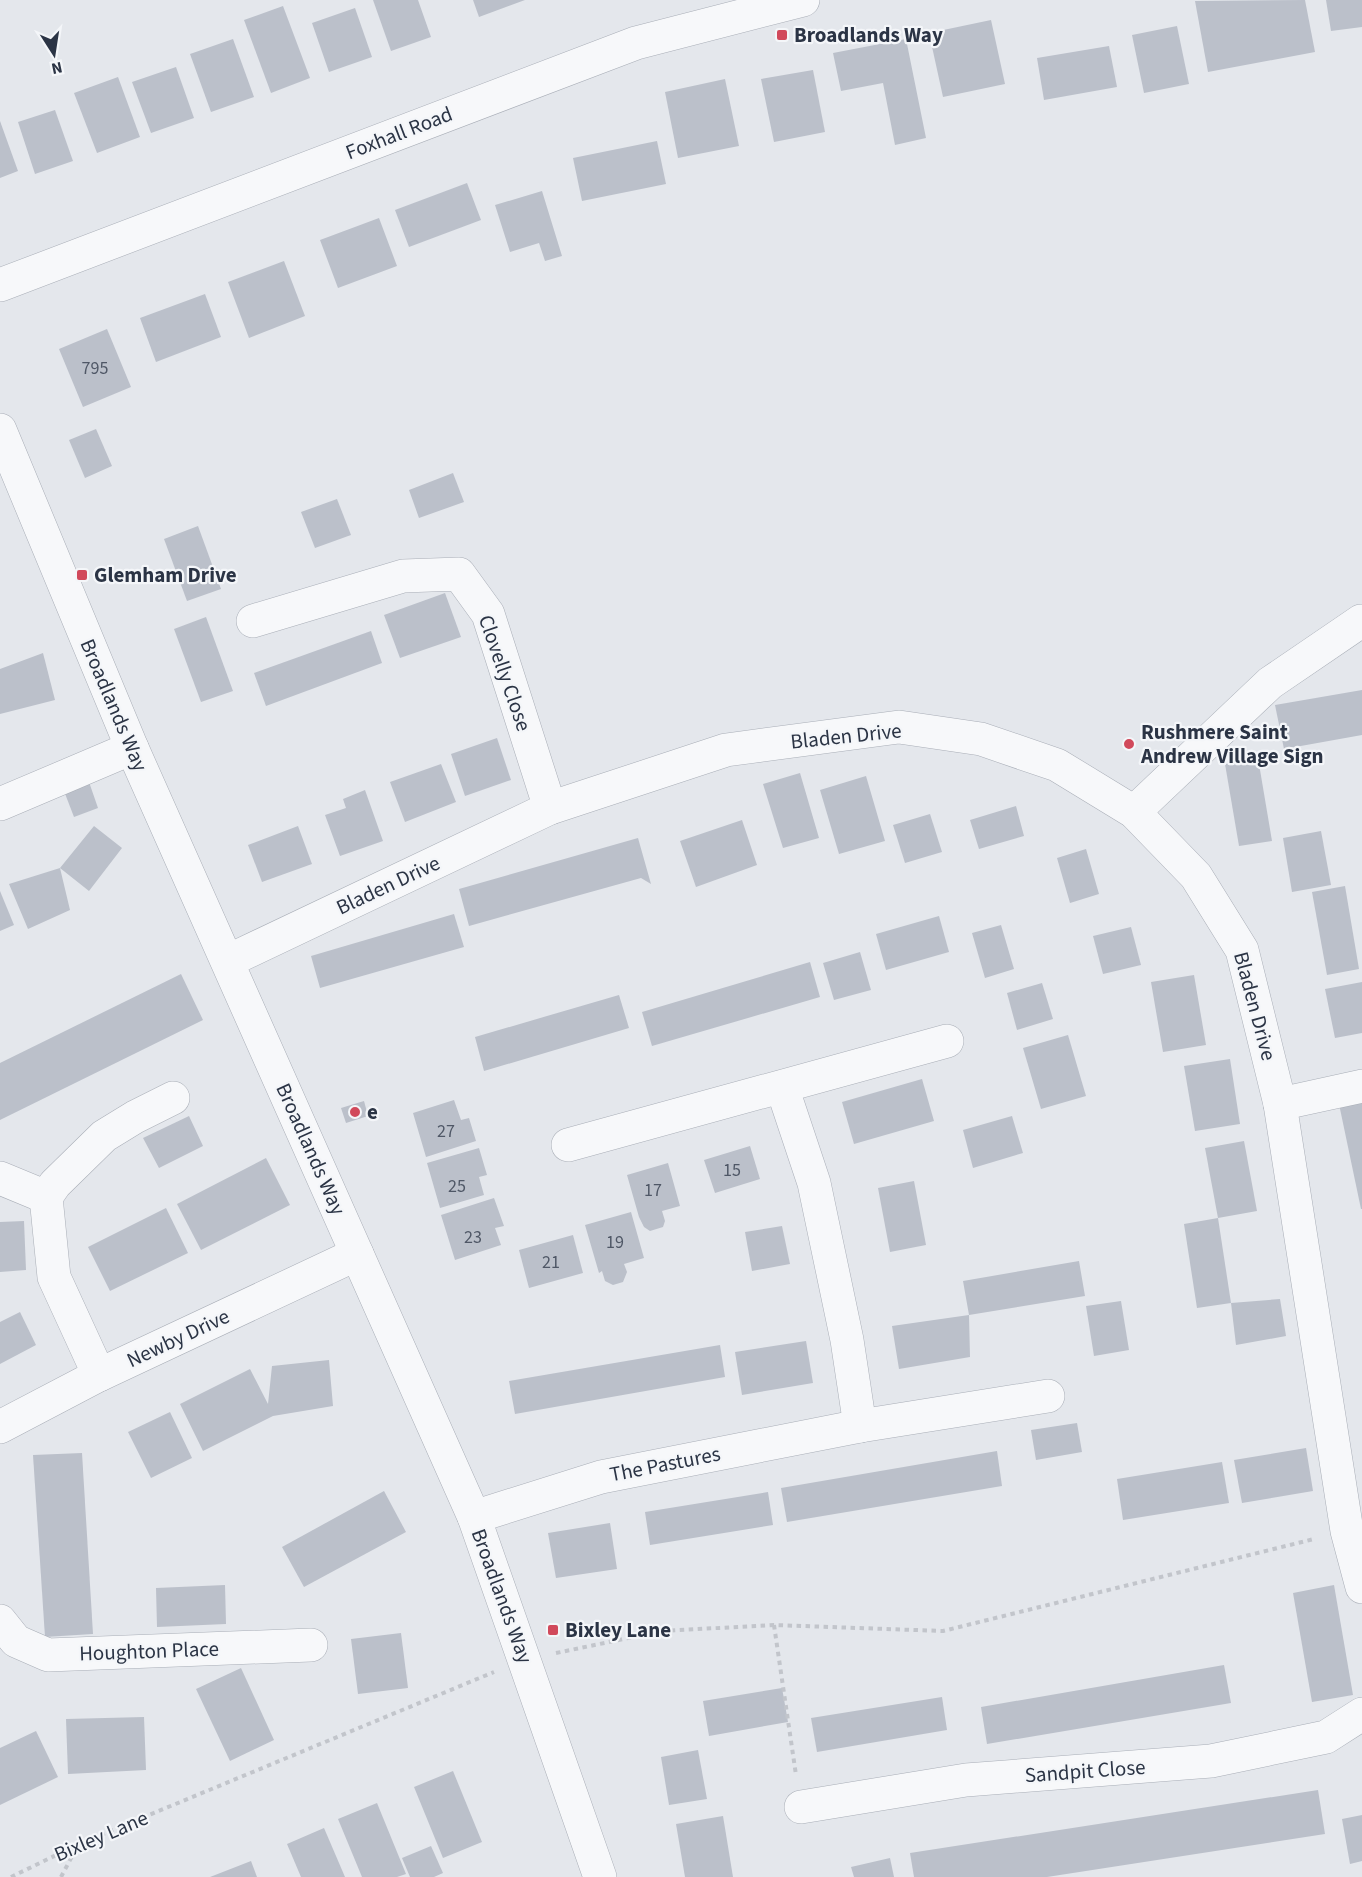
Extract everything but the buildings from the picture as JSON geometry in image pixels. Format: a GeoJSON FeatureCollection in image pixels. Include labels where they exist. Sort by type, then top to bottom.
{"type":"FeatureCollection","features":[{"type":"Feature","properties":{"kind":"street","name":"Foxhall Road"},"geometry":{"type":"LineString","coordinates":[[0,285],[636,43],[803,0]]}},
{"type":"Feature","properties":{"kind":"street","name":"Broadlands Way"},"geometry":{"type":"LineString","coordinates":[[0,430],[132,748],[474,1517],[600,1877]]}},
{"type":"Feature","properties":{"kind":"street","name":"Clovelly Close"},"geometry":{"type":"LineString","coordinates":[[253,621],[403,576],[459,574],[488,614],[550,808]]}},
{"type":"Feature","properties":{"kind":"street"},"geometry":{"type":"LineString","coordinates":[[1134,812],[1270,683],[1361,621]]}},
{"type":"Feature","properties":{"kind":"street","name":"Bladen Drive"},"geometry":{"type":"LineString","coordinates":[[228,961],[550,808],[726,750],[899,728],[981,739],[1057,765],[1134,812],[1196,876],[1242,950],[1280,1104],[1347,1530],[1362,1587]]}},
{"type":"Feature","properties":{"kind":"street"},"geometry":{"type":"LineString","coordinates":[[0,804],[132,748]]}},
{"type":"Feature","properties":{"kind":"street"},"geometry":{"type":"LineString","coordinates":[[568,1145],[947,1041]]}},
{"type":"Feature","properties":{"kind":"street"},"geometry":{"type":"LineString","coordinates":[[1280,1104],[1362,1086]]}},
{"type":"Feature","properties":{"kind":"street"},"geometry":{"type":"LineString","coordinates":[[782,1087],[814,1183],[848,1340],[860,1426]]}},
{"type":"Feature","properties":{"kind":"street"},"geometry":{"type":"LineString","coordinates":[[99,1375],[54,1277],[46,1197],[56,1184],[105,1136],[173,1098]]}},
{"type":"Feature","properties":{"kind":"street"},"geometry":{"type":"LineString","coordinates":[[0,1178],[46,1197]]}},
{"type":"Feature","properties":{"kind":"street","name":"Newby Drive"},"geometry":{"type":"LineString","coordinates":[[0,1427],[99,1375],[357,1254]]}},
{"type":"Feature","properties":{"kind":"street","name":"The Pastures"},"geometry":{"type":"LineString","coordinates":[[474,1517],[601,1477],[860,1426],[1048,1396]]}},
{"type":"Feature","properties":{"kind":"street","name":"Houghton Place"},"geometry":{"type":"LineString","coordinates":[[0,1621],[16,1641],[48,1655],[311,1645]]}},
{"type":"Feature","properties":{"kind":"street","name":"Sandpit Close"},"geometry":{"type":"LineString","coordinates":[[801,1807],[966,1780],[1211,1761],[1326,1737],[1362,1714]]}},
{"type":"Feature","properties":{"kind":"path","name":"Bixley Lane"},"geometry":{"type":"LineString","coordinates":[[11,1877],[79,1844],[525,1660],[662,1631],[774,1625],[943,1631],[1347,1530]]}},
{"type":"Feature","properties":{"kind":"path"},"geometry":{"type":"LineString","coordinates":[[774,1625],[801,1807]]}},
{"type":"Feature","properties":{"kind":"path"},"geometry":{"type":"LineString","coordinates":[[61,1877],[79,1844]]}},
{"type":"Feature","properties":{"kind":"place","name":"Broadlands Way"},"geometry":{"type":"Point","coordinates":[782,35]}},
{"type":"Feature","properties":{"kind":"place","name":"Glemham Drive"},"geometry":{"type":"Point","coordinates":[82,575]}},
{"type":"Feature","properties":{"kind":"place","name":"Rushmere Saint Andrew Village Sign"},"geometry":{"type":"Point","coordinates":[1129,744]}},
{"type":"Feature","properties":{"kind":"place","name":"e"},"geometry":{"type":"Point","coordinates":[355,1112]}},
{"type":"Feature","properties":{"kind":"place","name":"Bixley Lane"},"geometry":{"type":"Point","coordinates":[553,1630]}}]}
